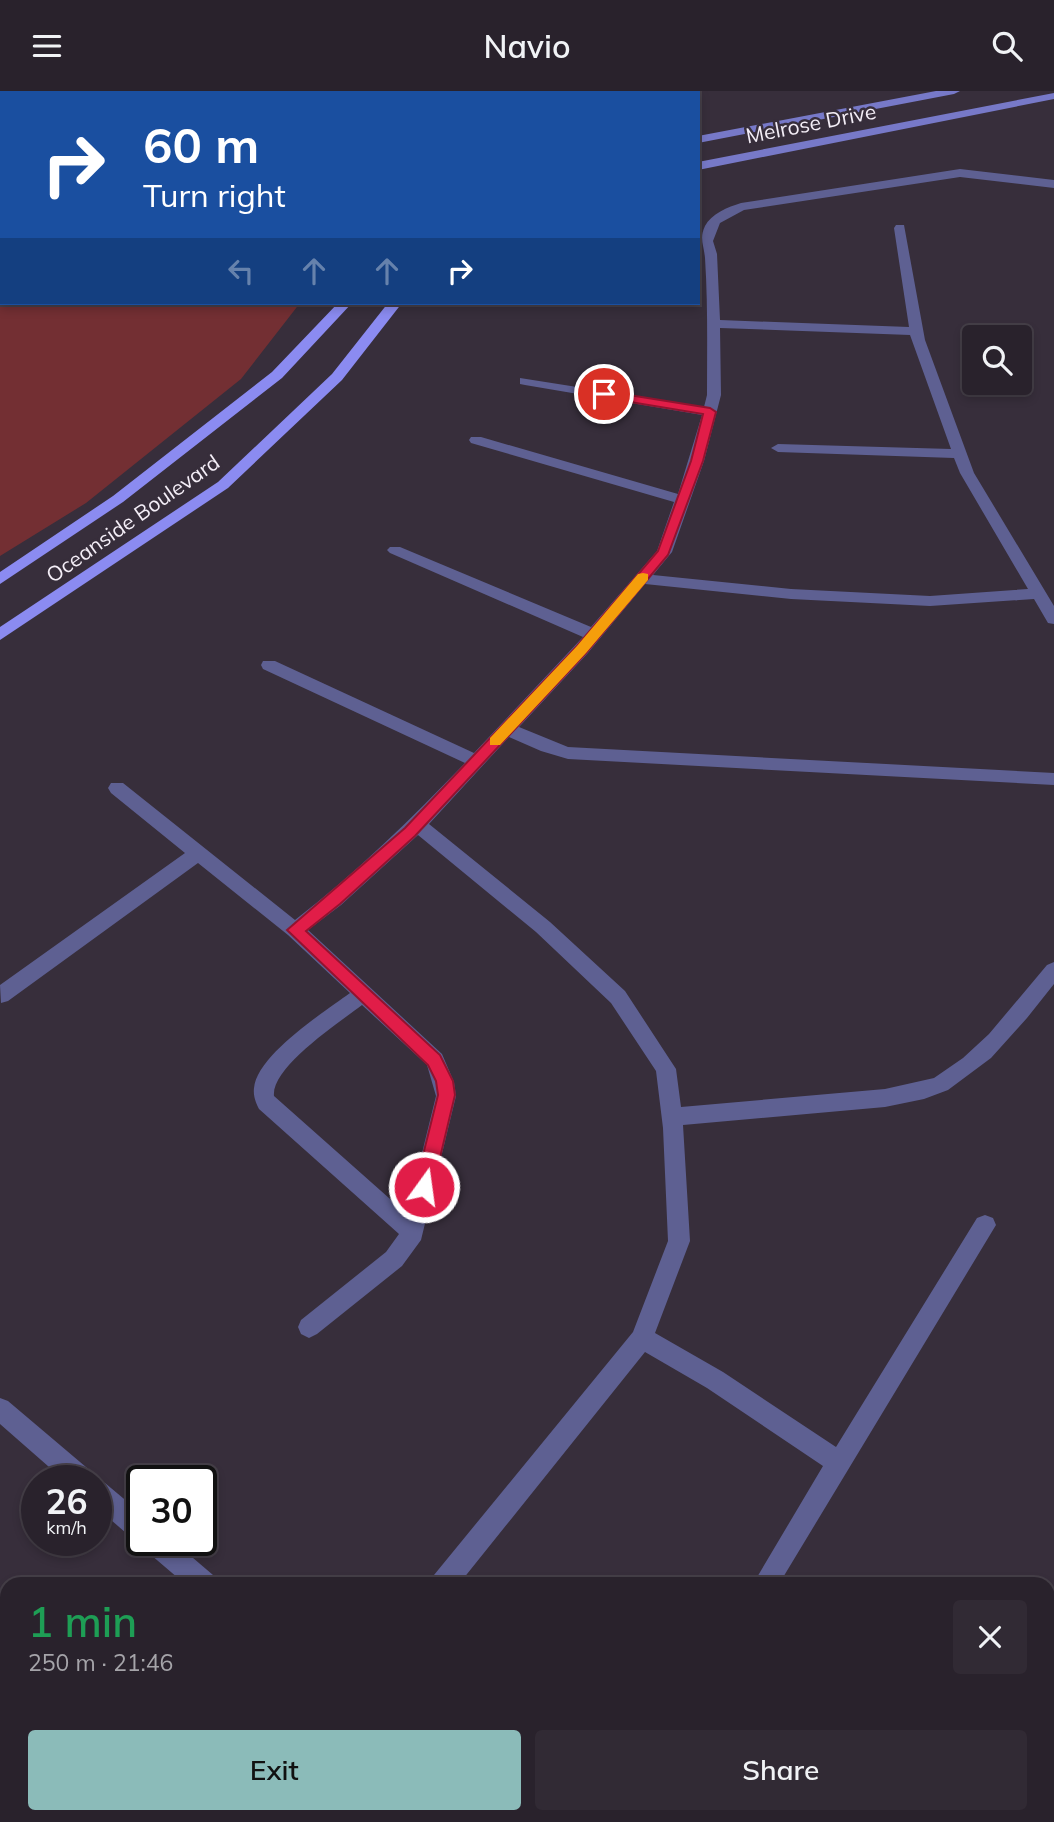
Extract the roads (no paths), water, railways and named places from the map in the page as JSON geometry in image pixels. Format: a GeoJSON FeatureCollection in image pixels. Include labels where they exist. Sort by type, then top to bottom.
{"type":"FeatureCollection","features":[{"type":"Feature","properties":{"kind":"main road","name":"Melrose Drive"},"geometry":{"type":"LineString","coordinates":[[700,140],[954,91]]}},
{"type":"Feature","properties":{"kind":"main road","name":"Melrose Drive"},"geometry":{"type":"LineString","coordinates":[[700,166],[1054,96]]}},
{"type":"Feature","properties":{"kind":"main road","name":"Oceanside Boulevard"},"geometry":{"type":"LineString","coordinates":[[0,579],[118,499],[277,375],[343,305]]}},
{"type":"Feature","properties":{"kind":"main road","name":"Oceanside Boulevard"},"geometry":{"type":"LineString","coordinates":[[0,635],[223,485],[337,377],[393,305]]}},
{"type":"Feature","properties":{"kind":"street"},"geometry":{"type":"LineString","coordinates":[[295,930],[334,900],[417,824],[594,635],[664,552],[697,461],[714,395],[713,324],[706,302],[711,254],[707,241],[710,228],[725,214],[741,207],[960,173],[1054,184]]}},
{"type":"Feature","properties":{"kind":"street"},"geometry":{"type":"LineString","coordinates":[[900,228],[917,331],[967,473],[1054,619]]}},
{"type":"Feature","properties":{"kind":"street"},"geometry":{"type":"LineString","coordinates":[[713,324],[917,331]]}},
{"type":"Feature","properties":{"kind":"street"},"geometry":{"type":"LineString","coordinates":[[525,381],[710,412]]}},
{"type":"Feature","properties":{"kind":"street"},"geometry":{"type":"LineString","coordinates":[[476,440],[683,500]]}},
{"type":"Feature","properties":{"kind":"street"},"geometry":{"type":"LineString","coordinates":[[778,448],[960,454]]}},
{"type":"Feature","properties":{"kind":"street"},"geometry":{"type":"LineString","coordinates":[[395,550],[594,635]]}},
{"type":"Feature","properties":{"kind":"street"},"geometry":{"type":"LineString","coordinates":[[642,579],[791,594],[930,601],[1039,594]]}},
{"type":"Feature","properties":{"kind":"street"},"geometry":{"type":"LineString","coordinates":[[269,665],[476,761]]}},
{"type":"Feature","properties":{"kind":"street"},"geometry":{"type":"LineString","coordinates":[[507,729],[547,747],[568,753],[1054,779]]}},
{"type":"Feature","properties":{"kind":"street"},"geometry":{"type":"LineString","coordinates":[[117,788],[295,930],[435,1060],[444,1081],[446,1095],[413,1233],[394,1259],[309,1327]]}},
{"type":"Feature","properties":{"kind":"street"},"geometry":{"type":"LineString","coordinates":[[417,824],[543,927],[618,997],[666,1069],[679,1241],[642,1338],[449,1577]]}},
{"type":"Feature","properties":{"kind":"street"},"geometry":{"type":"LineString","coordinates":[[1,995],[198,853]]}},
{"type":"Feature","properties":{"kind":"street"},"geometry":{"type":"LineString","coordinates":[[671,1117],[886,1098],[936,1086],[954,1077],[980,1056],[1006,1030],[1054,970]]}},
{"type":"Feature","properties":{"kind":"street"},"geometry":{"type":"LineString","coordinates":[[363,993],[281,1061],[266,1079],[262,1091],[266,1103],[413,1233]]}},
{"type":"Feature","properties":{"kind":"street"},"geometry":{"type":"LineString","coordinates":[[769,1577],[985,1225]]}},
{"type":"Feature","properties":{"kind":"street"},"geometry":{"type":"LineString","coordinates":[[642,1338],[715,1380],[839,1463]]}},
{"type":"Feature","properties":{"kind":"street"},"geometry":{"type":"LineString","coordinates":[[0,1409],[65,1465]]}},
{"type":"Feature","properties":{"kind":"street"},"geometry":{"type":"LineString","coordinates":[[112,1505],[126,1516]]}},
{"type":"Feature","properties":{"kind":"street"},"geometry":{"type":"LineString","coordinates":[[172,1556],[196,1577]]}}]}
